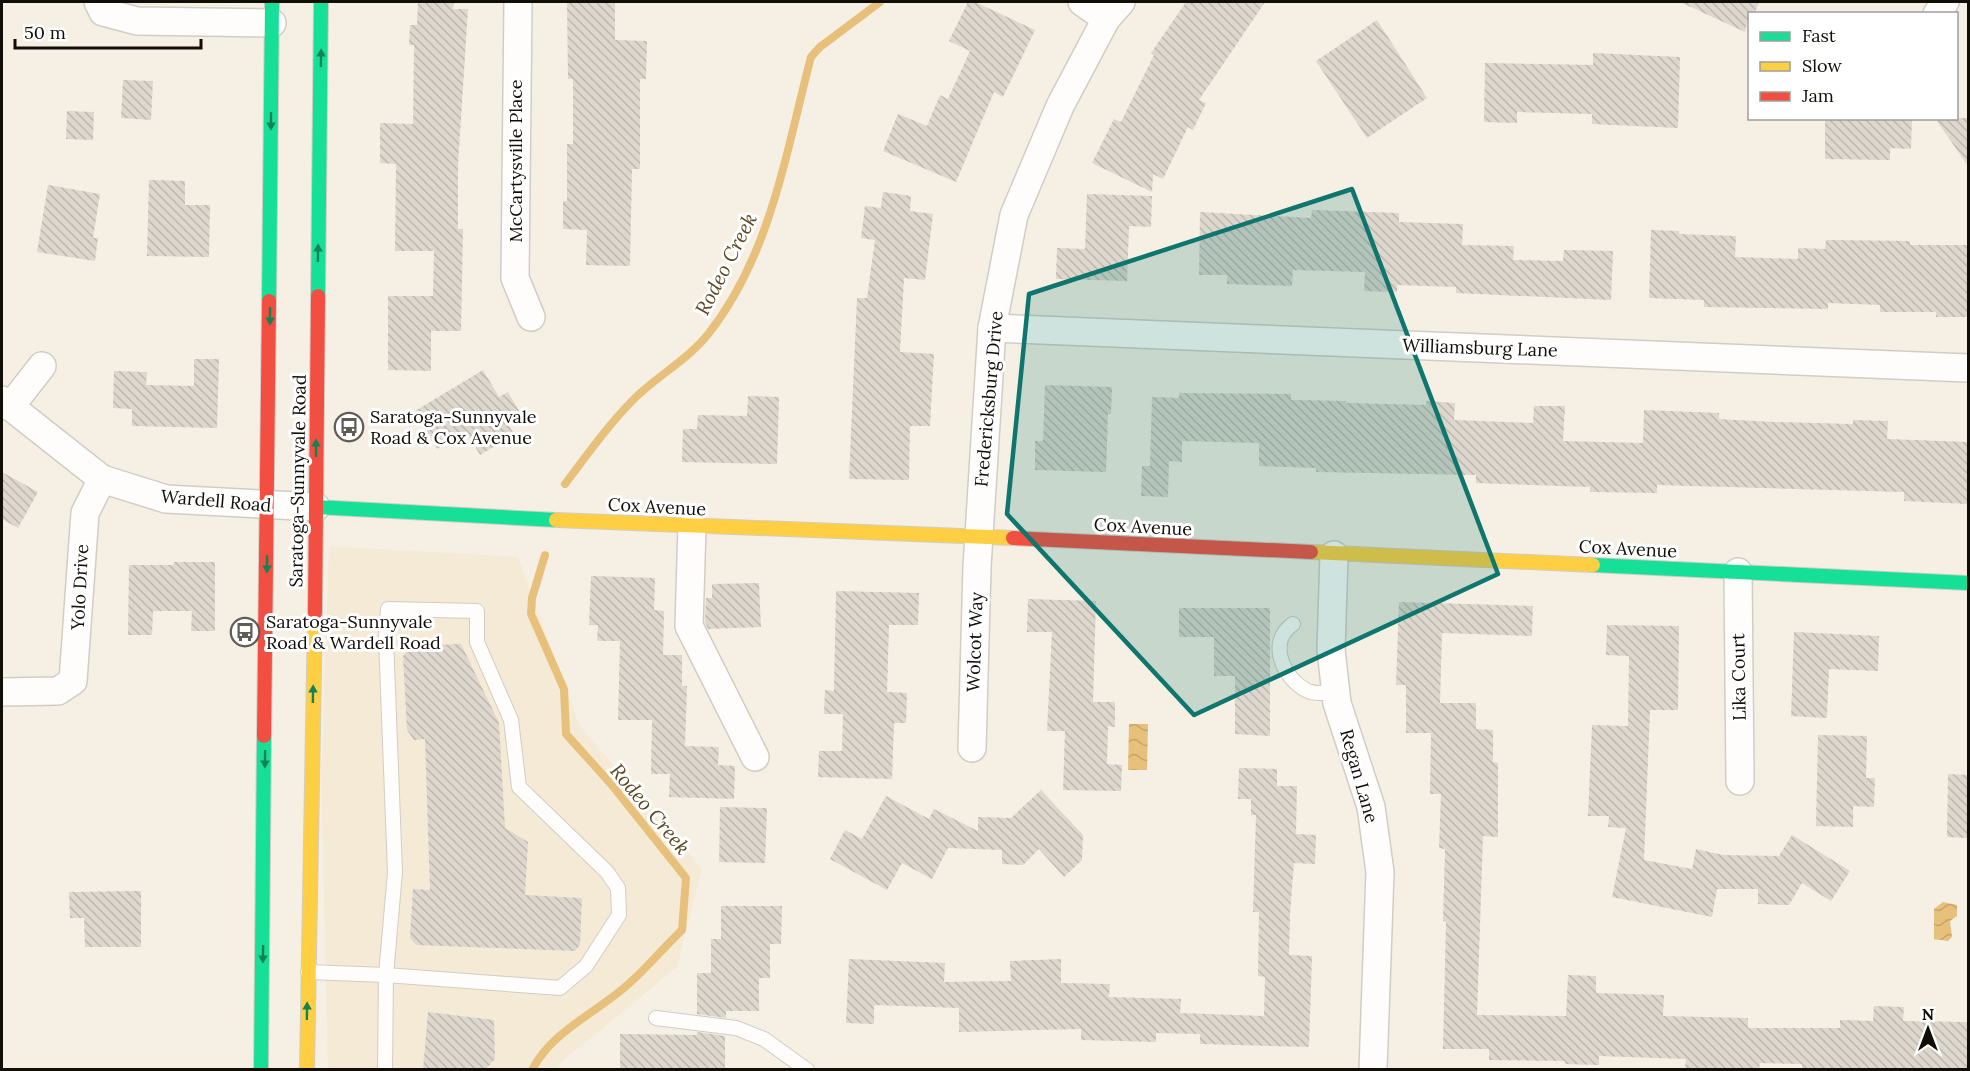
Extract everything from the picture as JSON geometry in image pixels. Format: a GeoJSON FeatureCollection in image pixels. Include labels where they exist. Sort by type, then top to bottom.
{"type":"FeatureCollection","features":[{"type":"Feature","properties":{"kind":"main road","name":"Saratoga-Sunnyvale Road"},"geometry":{"type":"LineString","coordinates":[[306,1070],[316,507],[321,2]]}},
{"type":"Feature","properties":{"kind":"main road","name":"Saratoga-Sunnyvale Road"},"geometry":{"type":"LineString","coordinates":[[261,1070],[269,506],[272,12]]}},
{"type":"Feature","properties":{"kind":"main road","name":"Cox Avenue"},"geometry":{"type":"LineString","coordinates":[[316,507],[692,527],[979,536],[1334,555],[1968,583]]}},
{"type":"Feature","properties":{"kind":"street"},"geometry":{"type":"LineString","coordinates":[[98,2],[103,12],[137,21],[272,12]]}},
{"type":"Feature","properties":{"kind":"street","name":"McCartysville Place"},"geometry":{"type":"LineString","coordinates":[[518,2],[515,278],[531,317]]}},
{"type":"Feature","properties":{"kind":"street"},"geometry":{"type":"LineString","coordinates":[[1082,2],[1113,10]]}},
{"type":"Feature","properties":{"kind":"street","name":"Fredericksburg Drive"},"geometry":{"type":"LineString","coordinates":[[979,536],[992,328],[1014,215],[1059,106],[1113,10]]}},
{"type":"Feature","properties":{"kind":"street","name":"Williamsburg Lane"},"geometry":{"type":"LineString","coordinates":[[992,328],[1968,368]]}},
{"type":"Feature","properties":{"kind":"street"},"geometry":{"type":"LineString","coordinates":[[6,404],[42,366]]}},
{"type":"Feature","properties":{"kind":"street","name":"Wardell Road"},"geometry":{"type":"LineString","coordinates":[[6,404],[102,479],[166,499],[316,507]]}},
{"type":"Feature","properties":{"kind":"street","name":"Yolo Drive"},"geometry":{"type":"LineString","coordinates":[[2,692],[58,691],[73,681],[85,513],[102,479]]}},
{"type":"Feature","properties":{"kind":"street"},"geometry":{"type":"LineString","coordinates":[[692,527],[689,626],[755,757]]}},
{"type":"Feature","properties":{"kind":"street","name":"Wolcot Way"},"geometry":{"type":"LineString","coordinates":[[972,748],[979,536]]}},
{"type":"Feature","properties":{"kind":"street","name":"Regan Lane"},"geometry":{"type":"LineString","coordinates":[[1334,555],[1331,650],[1336,692],[1371,807],[1380,872],[1373,1070]]}},
{"type":"Feature","properties":{"kind":"street","name":"Lika Court"},"geometry":{"type":"LineString","coordinates":[[1738,572],[1740,782]]}},
{"type":"Feature","properties":{"kind":"lane"},"geometry":{"type":"LineString","coordinates":[[308,972],[386,975],[560,988],[586,966],[619,915],[618,888],[607,872],[519,787],[511,720],[477,642],[477,611],[388,609],[387,693],[395,872],[386,975],[386,1070]]}},
{"type":"Feature","properties":{"kind":"lane"},"geometry":{"type":"LineString","coordinates":[[1293,624],[1286,629],[1280,643],[1286,674],[1295,684],[1311,693],[1336,692]]}},
{"type":"Feature","properties":{"kind":"lane"},"geometry":{"type":"LineString","coordinates":[[656,1018],[736,1028],[764,1039],[807,1070]]}},
{"type":"Feature","properties":{"kind":"highlighted area"},"geometry":{"type":"Polygon","coordinates":[[[1352,189],[1498,574],[1194,715],[1007,514],[1029,294],[1352,189]]]}},
{"type":"Feature","properties":{"kind":"shaded area"},"geometry":{"type":"Polygon","coordinates":[[[329,546],[518,557],[579,725],[702,869],[677,967],[559,1064],[558,1069],[328,1070],[321,781],[329,546]]]}},
{"type":"Feature","properties":{"kind":"water"},"geometry":{"type":"Polygon","coordinates":[[[1129,724],[1148,724],[1147,770],[1128,770],[1129,724]]]}},
{"type":"Feature","properties":{"kind":"water"},"geometry":{"type":"Polygon","coordinates":[[[1943,902],[1957,905],[1957,916],[1950,921],[1952,937],[1948,941],[1934,939],[1934,909],[1943,902]]]}},
{"type":"Feature","properties":{"kind":"building"},"geometry":{"type":"Polygon","coordinates":[[[418,2],[454,2],[453,9],[468,9],[458,165],[458,229],[463,229],[461,331],[431,331],[431,371],[388,370],[388,296],[433,296],[434,251],[395,251],[396,164],[380,163],[380,123],[413,124],[414,45],[409,45],[410,25],[417,25],[418,2]]]}},
{"type":"Feature","properties":{"kind":"building"},"geometry":{"type":"Polygon","coordinates":[[[567,2],[615,2],[615,40],[647,41],[646,79],[640,79],[640,169],[632,169],[630,266],[586,265],[587,230],[563,229],[563,201],[567,201],[567,144],[573,144],[573,79],[568,79],[567,2]]]}},
{"type":"Feature","properties":{"kind":"building"},"geometry":{"type":"Polygon","coordinates":[[[968,2],[975,2],[1035,30],[1003,97],[994,92],[956,182],[883,151],[898,114],[927,126],[940,95],[948,99],[970,51],[949,41],[968,2]]]}},
{"type":"Feature","properties":{"kind":"building"},"geometry":{"type":"Polygon","coordinates":[[[1186,2],[1265,2],[1199,100],[1206,103],[1193,130],[1188,127],[1163,179],[1153,174],[1152,192],[1092,163],[1114,119],[1121,122],[1154,55],[1151,53],[1186,2]]]}},
{"type":"Feature","properties":{"kind":"building"},"geometry":{"type":"Polygon","coordinates":[[[1680,2],[1759,2],[1755,12],[1748,12],[1745,32],[1680,2]]]}},
{"type":"Feature","properties":{"kind":"building"},"geometry":{"type":"Polygon","coordinates":[[[1377,20],[1427,98],[1367,138],[1316,61],[1377,20]]]}},
{"type":"Feature","properties":{"kind":"building"},"geometry":{"type":"Polygon","coordinates":[[[1593,53],[1680,57],[1678,128],[1592,124],[1592,114],[1517,112],[1517,123],[1484,122],[1485,63],[1593,65],[1593,53]]]}},
{"type":"Feature","properties":{"kind":"building"},"geometry":{"type":"Polygon","coordinates":[[[123,80],[153,81],[151,120],[121,118],[123,80]]]}},
{"type":"Feature","properties":{"kind":"building"},"geometry":{"type":"Polygon","coordinates":[[[67,111],[94,112],[93,140],[66,139],[67,111]]]}},
{"type":"Feature","properties":{"kind":"building"},"geometry":{"type":"Polygon","coordinates":[[[1968,118],[1968,166],[1936,120],[1968,118]]]}},
{"type":"Feature","properties":{"kind":"building"},"geometry":{"type":"Polygon","coordinates":[[[1825,120],[1912,120],[1911,149],[1890,148],[1890,160],[1825,159],[1825,120]]]}},
{"type":"Feature","properties":{"kind":"building"},"geometry":{"type":"Polygon","coordinates":[[[149,180],[185,181],[185,205],[210,205],[209,257],[147,256],[149,180]]]}},
{"type":"Feature","properties":{"kind":"building"},"geometry":{"type":"Polygon","coordinates":[[[48,185],[100,194],[93,238],[98,238],[95,261],[37,252],[48,185]]]}},
{"type":"Feature","properties":{"kind":"building"},"geometry":{"type":"Polygon","coordinates":[[[883,192],[911,196],[910,211],[933,214],[925,280],[904,278],[900,352],[934,354],[930,426],[910,426],[909,480],[849,479],[857,298],[867,298],[875,240],[861,238],[865,206],[881,208],[883,192]]]}},
{"type":"Feature","properties":{"kind":"building"},"geometry":{"type":"Polygon","coordinates":[[[1087,194],[1152,196],[1151,227],[1129,226],[1127,281],[1056,279],[1057,248],[1085,249],[1087,194]]]}},
{"type":"Feature","properties":{"kind":"building"},"geometry":{"type":"Polygon","coordinates":[[[1312,210],[1399,213],[1399,222],[1463,224],[1462,245],[1514,246],[1513,260],[1563,261],[1564,250],[1613,251],[1611,300],[1456,293],[1456,287],[1397,285],[1397,292],[1364,291],[1365,272],[1293,270],[1292,286],[1227,284],[1227,275],[1199,275],[1200,212],[1311,218],[1312,210]]]}},
{"type":"Feature","properties":{"kind":"building"},"geometry":{"type":"Polygon","coordinates":[[[1651,230],[1679,231],[1679,234],[1736,236],[1735,257],[1798,259],[1798,248],[1825,249],[1826,240],[1910,241],[1910,245],[1967,245],[1967,317],[1936,317],[1936,312],[1880,312],[1880,305],[1828,303],[1828,309],[1704,307],[1704,300],[1649,298],[1651,230]]]}},
{"type":"Feature","properties":{"kind":"building"},"geometry":{"type":"Polygon","coordinates":[[[194,359],[219,359],[217,428],[132,426],[132,409],[113,408],[114,371],[147,372],[146,385],[194,386],[194,359]]]}},
{"type":"Feature","properties":{"kind":"building"},"geometry":{"type":"Polygon","coordinates":[[[483,370],[499,397],[508,392],[522,416],[508,424],[514,434],[480,455],[466,431],[437,449],[415,411],[483,370]]]}},
{"type":"Feature","properties":{"kind":"building"},"geometry":{"type":"Polygon","coordinates":[[[1045,385],[1112,387],[1111,414],[1108,414],[1106,472],[1035,470],[1035,441],[1043,441],[1045,385]]]}},
{"type":"Feature","properties":{"kind":"building"},"geometry":{"type":"Polygon","coordinates":[[[1179,393],[1291,394],[1291,400],[1346,401],[1346,403],[1426,405],[1426,401],[1455,403],[1454,420],[1533,423],[1534,406],[1565,406],[1563,441],[1643,443],[1644,410],[1719,413],[1719,419],[1774,422],[1853,424],[1853,420],[1888,421],[1887,439],[1968,442],[1968,504],[1904,501],[1904,492],[1657,485],[1657,493],[1590,492],[1590,487],[1476,483],[1476,475],[1316,472],[1316,468],[1259,466],[1259,443],[1182,441],[1182,462],[1169,461],[1168,497],[1141,496],[1142,466],[1150,466],[1152,397],[1179,398],[1179,393]]]}},
{"type":"Feature","properties":{"kind":"building"},"geometry":{"type":"Polygon","coordinates":[[[748,396],[779,397],[777,464],[682,462],[683,429],[697,429],[698,415],[747,416],[748,396]]]}},
{"type":"Feature","properties":{"kind":"building"},"geometry":{"type":"Polygon","coordinates":[[[2,472],[38,492],[18,528],[2,519],[2,472]]]}},
{"type":"Feature","properties":{"kind":"building"},"geometry":{"type":"Polygon","coordinates":[[[174,562],[215,562],[215,631],[191,631],[192,611],[153,611],[152,635],[128,635],[129,565],[173,565],[174,562]]]}},
{"type":"Feature","properties":{"kind":"building"},"geometry":{"type":"Polygon","coordinates":[[[591,576],[655,578],[654,610],[664,611],[663,655],[682,655],[682,686],[687,686],[685,746],[719,747],[718,765],[735,766],[734,799],[669,797],[670,774],[651,774],[652,720],[618,720],[620,641],[597,641],[598,625],[589,625],[591,576]]]}},
{"type":"Feature","properties":{"kind":"building"},"geometry":{"type":"Polygon","coordinates":[[[759,583],[761,627],[708,629],[705,622],[706,598],[712,598],[712,584],[759,583]]]}},
{"type":"Feature","properties":{"kind":"building"},"geometry":{"type":"Polygon","coordinates":[[[836,591],[919,593],[918,625],[889,625],[887,692],[907,693],[906,723],[894,723],[892,779],[818,777],[819,751],[842,751],[843,714],[824,714],[825,690],[834,691],[836,591]]]}},
{"type":"Feature","properties":{"kind":"building"},"geometry":{"type":"Polygon","coordinates":[[[1028,599],[1096,601],[1093,702],[1115,702],[1115,727],[1108,726],[1107,764],[1122,765],[1121,791],[1063,790],[1065,731],[1047,731],[1052,632],[1027,632],[1028,599]]]}},
{"type":"Feature","properties":{"kind":"building"},"geometry":{"type":"Polygon","coordinates":[[[1399,602],[1533,606],[1532,636],[1442,633],[1440,703],[1476,703],[1476,729],[1493,730],[1493,762],[1498,763],[1498,837],[1483,836],[1477,1015],[1566,1016],[1568,975],[1596,976],[1596,993],[1664,995],[1663,1016],[1748,1018],[1748,1028],[1840,1028],[1840,1020],[1873,1021],[1874,1006],[1904,1007],[1903,1021],[1968,1022],[1968,1070],[1802,1070],[1802,1064],[1760,1063],[1759,1070],[1685,1069],[1686,1059],[1599,1056],[1599,1065],[1565,1064],[1565,1061],[1489,1060],[1489,1049],[1443,1049],[1446,922],[1443,921],[1445,849],[1439,848],[1441,794],[1430,794],[1431,733],[1406,733],[1406,685],[1396,685],[1399,602]]]}},
{"type":"Feature","properties":{"kind":"building"},"geometry":{"type":"Polygon","coordinates":[[[1179,608],[1270,608],[1270,736],[1235,734],[1235,676],[1214,676],[1214,637],[1179,637],[1179,608]]]}},
{"type":"Feature","properties":{"kind":"building"},"geometry":{"type":"Polygon","coordinates":[[[1607,625],[1679,626],[1678,710],[1650,710],[1644,860],[1692,869],[1696,849],[1723,855],[1779,856],[1792,835],[1850,871],[1831,901],[1802,883],[1789,905],[1758,904],[1758,889],[1717,889],[1712,917],[1612,897],[1626,828],[1608,827],[1609,816],[1588,816],[1592,725],[1628,726],[1629,656],[1606,655],[1607,625]]]}},
{"type":"Feature","properties":{"kind":"building"},"geometry":{"type":"Polygon","coordinates":[[[1794,632],[1879,636],[1878,671],[1829,669],[1827,718],[1791,716],[1794,632]]]}},
{"type":"Feature","properties":{"kind":"building"},"geometry":{"type":"Polygon","coordinates":[[[461,644],[499,723],[505,828],[528,842],[525,895],[582,898],[580,945],[575,951],[416,945],[410,938],[413,889],[430,890],[425,739],[414,740],[407,730],[403,656],[412,646],[461,644]]]}},
{"type":"Feature","properties":{"kind":"building"},"geometry":{"type":"Polygon","coordinates":[[[1818,735],[1867,736],[1866,778],[1875,778],[1874,807],[1853,806],[1853,827],[1816,826],[1818,735]]]}},
{"type":"Feature","properties":{"kind":"building"},"geometry":{"type":"Polygon","coordinates":[[[1239,768],[1277,769],[1277,786],[1297,786],[1296,834],[1316,835],[1315,864],[1294,863],[1290,914],[1289,955],[1312,956],[1309,1047],[1200,1044],[1200,1034],[1156,1033],[1156,1042],[1081,1040],[1081,1029],[959,1032],[959,1008],[874,1005],[874,1024],[846,1023],[849,959],[945,963],[944,982],[1011,981],[1010,961],[1061,959],[1061,983],[1110,984],[1109,997],[1181,999],[1180,1013],[1264,1016],[1265,977],[1258,976],[1259,912],[1253,912],[1256,815],[1251,815],[1251,799],[1238,799],[1239,768]]]}},
{"type":"Feature","properties":{"kind":"building"},"geometry":{"type":"Polygon","coordinates":[[[1948,774],[1968,775],[1968,838],[1947,837],[1948,774]]]}},
{"type":"Feature","properties":{"kind":"building"},"geometry":{"type":"Polygon","coordinates":[[[1041,790],[1083,835],[1082,860],[1064,877],[1039,849],[1023,865],[1002,864],[1002,850],[948,848],[932,879],[902,863],[887,890],[830,859],[845,830],[862,839],[886,796],[929,819],[934,809],[978,831],[978,817],[1011,818],[1041,790]]]}},
{"type":"Feature","properties":{"kind":"building"},"geometry":{"type":"Polygon","coordinates":[[[720,807],[767,808],[765,863],[719,862],[720,807]]]}},
{"type":"Feature","properties":{"kind":"building"},"geometry":{"type":"Polygon","coordinates":[[[141,891],[141,947],[85,947],[84,918],[70,918],[69,892],[141,891]]]}},
{"type":"Feature","properties":{"kind":"building"},"geometry":{"type":"Polygon","coordinates":[[[721,906],[782,906],[781,944],[770,944],[770,978],[759,978],[759,1011],[726,1011],[726,1018],[697,1014],[697,973],[711,973],[711,939],[721,939],[721,906]]]}},
{"type":"Feature","properties":{"kind":"building"},"geometry":{"type":"Polygon","coordinates":[[[428,1012],[494,1020],[495,1059],[485,1070],[423,1070],[428,1012]]]}},
{"type":"Feature","properties":{"kind":"building"},"geometry":{"type":"Polygon","coordinates":[[[697,1032],[725,1036],[725,1070],[620,1070],[620,1034],[697,1035],[697,1032]]]}},
{"type":"Feature","properties":{"kind":"waterway","name":"Rodeo Creek"},"geometry":{"type":"LineString","coordinates":[[565,484],[624,409],[701,342],[730,302],[748,270],[774,201],[811,57],[820,47],[880,2]]}},
{"type":"Feature","properties":{"kind":"waterway","name":"Rodeo Creek"},"geometry":{"type":"LineString","coordinates":[[532,1070],[547,1048],[567,1030],[630,983],[682,930],[686,878],[611,784],[566,734],[564,689],[531,614],[532,598],[545,555]]}},
{"type":"Feature","properties":{"kind":"traffic: fast"},"geometry":{"type":"LineString","coordinates":[[269,301],[272,2]]}},
{"type":"Feature","properties":{"kind":"traffic: fast"},"geometry":{"type":"LineString","coordinates":[[318,296],[321,2]]}},
{"type":"Feature","properties":{"kind":"traffic: fast"},"geometry":{"type":"LineString","coordinates":[[316,507],[556,520]]}},
{"type":"Feature","properties":{"kind":"traffic: fast"},"geometry":{"type":"LineString","coordinates":[[1593,565],[1968,583]]}},
{"type":"Feature","properties":{"kind":"traffic: fast"},"geometry":{"type":"LineString","coordinates":[[261,1070],[264,736]]}},
{"type":"Feature","properties":{"kind":"traffic: slow"},"geometry":{"type":"LineString","coordinates":[[556,520],[1013,538]]}},
{"type":"Feature","properties":{"kind":"traffic: slow"},"geometry":{"type":"LineString","coordinates":[[1311,552],[1593,565]]}},
{"type":"Feature","properties":{"kind":"traffic: slow"},"geometry":{"type":"LineString","coordinates":[[307,1070],[315,613]]}},
{"type":"Feature","properties":{"kind":"traffic: jam"},"geometry":{"type":"LineString","coordinates":[[315,613],[318,296]]}},
{"type":"Feature","properties":{"kind":"traffic: jam"},"geometry":{"type":"LineString","coordinates":[[264,736],[269,301]]}},
{"type":"Feature","properties":{"kind":"traffic: jam"},"geometry":{"type":"LineString","coordinates":[[1013,538],[1311,552]]}},
{"type":"Feature","properties":{"kind":"place","name":"Saratoga-Sunnyvale Road & Cox Avenue"},"geometry":{"type":"Point","coordinates":[349,427]}},
{"type":"Feature","properties":{"kind":"place","name":"Saratoga-Sunnyvale Road & Wardell Road"},"geometry":{"type":"Point","coordinates":[245,632]}}]}
